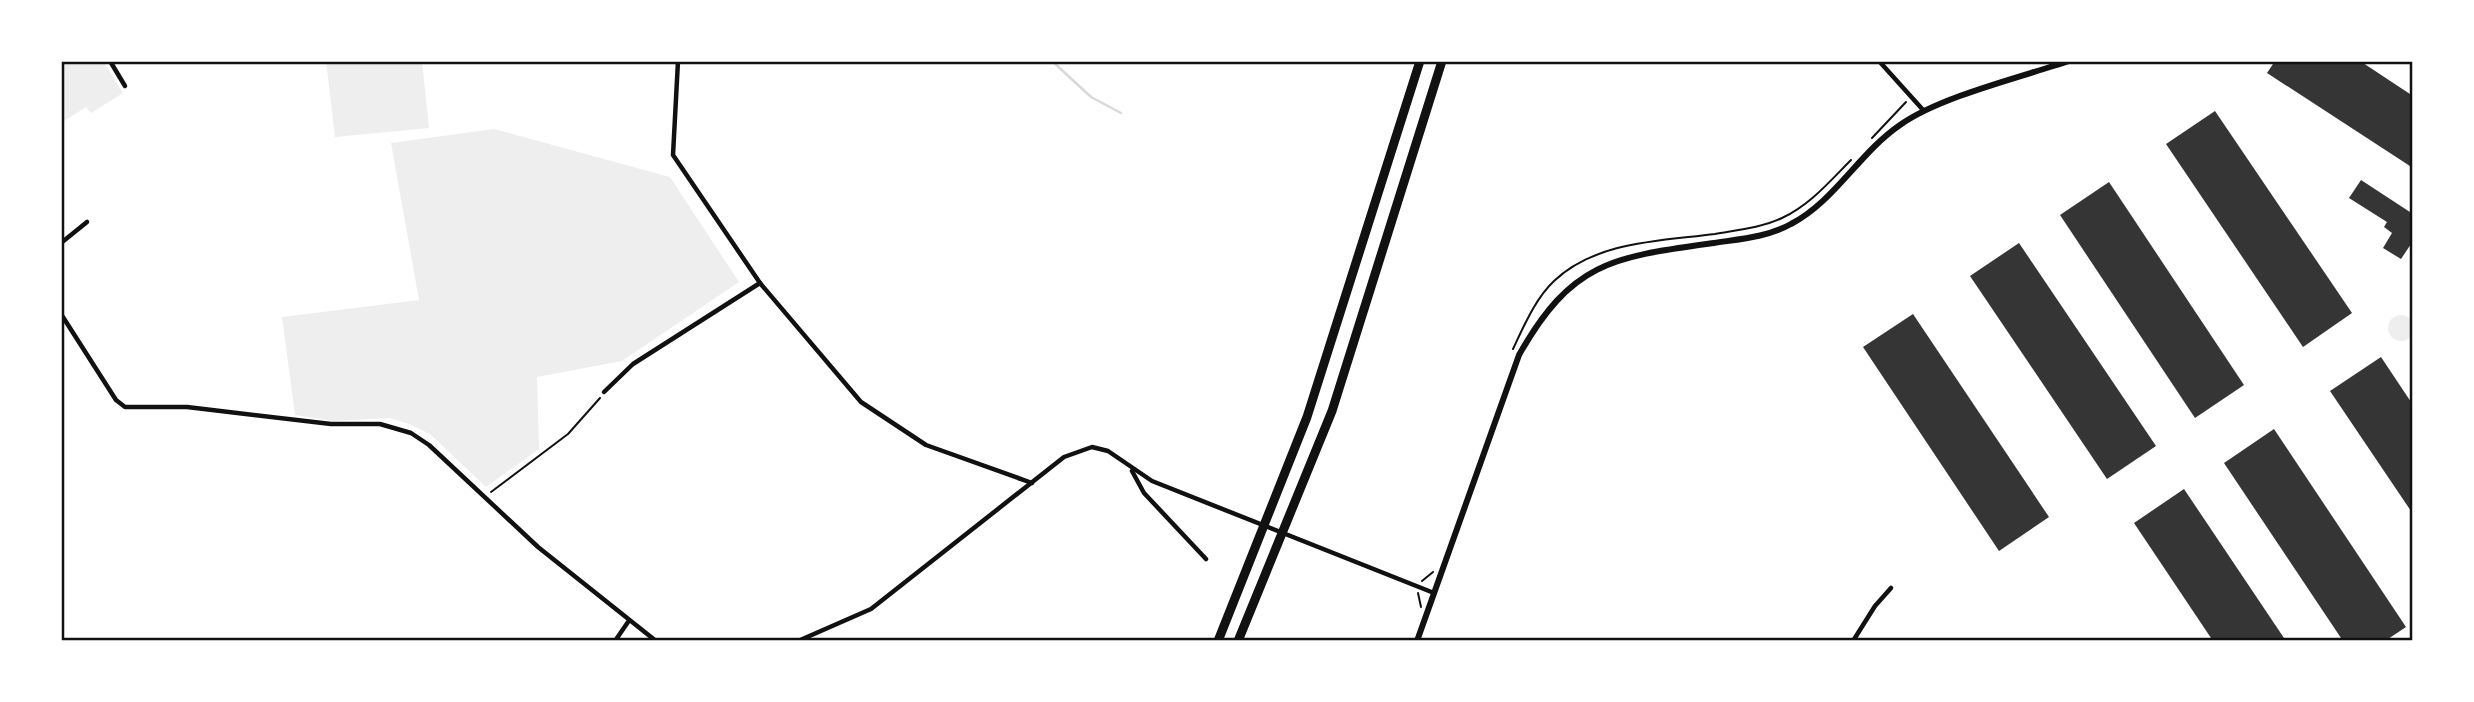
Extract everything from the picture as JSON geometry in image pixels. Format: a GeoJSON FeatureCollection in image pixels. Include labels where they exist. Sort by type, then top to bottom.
{"type":"FeatureCollection","features":[{"type":"Feature","properties":{"kind":"highway"},"geometry":{"type":"LineString","coordinates":[[1218,641],[1270,518],[1307,417],[1420,61]]}},
{"type":"Feature","properties":{"kind":"highway"},"geometry":{"type":"LineString","coordinates":[[1238,641],[1332,411],[1442,61]]}},
{"type":"Feature","properties":{"kind":"main road"},"geometry":{"type":"LineString","coordinates":[[1417,641],[1519,355],[1545,312],[1566,288],[1587,273],[1616,261],[1660,250],[1756,237],[1789,225],[1820,205],[1879,141],[1924,111],[2069,61]]}},
{"type":"Feature","properties":{"kind":"street"},"geometry":{"type":"LineString","coordinates":[[110,61],[125,86]]}},
{"type":"Feature","properties":{"kind":"street"},"geometry":{"type":"LineString","coordinates":[[678,61],[673,155],[761,283],[862,402],[926,445],[1032,483]]}},
{"type":"Feature","properties":{"kind":"street"},"geometry":{"type":"LineString","coordinates":[[1224,61],[1245,61]]}},
{"type":"Feature","properties":{"kind":"street"},"geometry":{"type":"LineString","coordinates":[[1879,61],[1924,111]]}},
{"type":"Feature","properties":{"kind":"street"},"geometry":{"type":"LineString","coordinates":[[61,243],[87,222]]}},
{"type":"Feature","properties":{"kind":"street"},"geometry":{"type":"LineString","coordinates":[[604,392],[633,364],[761,283]]}},
{"type":"Feature","properties":{"kind":"street"},"geometry":{"type":"LineString","coordinates":[[61,314],[116,400],[125,407],[187,407],[331,424],[380,424],[398,428],[429,445],[538,547],[628,622],[656,641]]}},
{"type":"Feature","properties":{"kind":"street"},"geometry":{"type":"LineString","coordinates":[[798,641],[871,609],[1064,457],[1092,447],[1108,451],[1132,470],[1152,481],[1434,593]]}},
{"type":"Feature","properties":{"kind":"street"},"geometry":{"type":"LineString","coordinates":[[1132,470],[1144,493],[1206,559]]}},
{"type":"Feature","properties":{"kind":"street"},"geometry":{"type":"LineString","coordinates":[[1853,641],[1875,606],[1891,588]]}},
{"type":"Feature","properties":{"kind":"street"},"geometry":{"type":"LineString","coordinates":[[615,641],[628,622]]}},
{"type":"Feature","properties":{"kind":"path"},"geometry":{"type":"LineString","coordinates":[[1864,146],[1911,98]]}},
{"type":"Feature","properties":{"kind":"path"},"geometry":{"type":"LineString","coordinates":[[1512,352],[1541,297],[1554,281],[1574,266],[1628,244],[1758,228],[1782,218],[1816,195],[1854,156]]}},
{"type":"Feature","properties":{"kind":"path"},"geometry":{"type":"LineString","coordinates":[[484,497],[568,434],[604,392]]}},
{"type":"Feature","properties":{"kind":"path"},"geometry":{"type":"LineString","coordinates":[[1418,617],[1421,607],[1417,597],[1423,577],[1436,567]]}},
{"type":"Feature","properties":{"kind":"shaded area"},"geometry":{"type":"Polygon","coordinates":[[[61,61],[103,61],[123,93],[91,113],[86,107],[61,123],[61,61]]]}},
{"type":"Feature","properties":{"kind":"shaded area"},"geometry":{"type":"Polygon","coordinates":[[[326,61],[422,61],[429,128],[335,137],[326,61]]]}},
{"type":"Feature","properties":{"kind":"shaded area"},"geometry":{"type":"Polygon","coordinates":[[[494,129],[670,177],[739,282],[622,361],[537,377],[539,449],[486,487],[430,434],[409,424],[390,418],[333,421],[295,415],[282,317],[419,300],[391,143],[494,129]]]}},
{"type":"Feature","properties":{"kind":"shaded area"},"geometry":{"type":"Polygon","coordinates":[[[2401,315],[2411,318],[2414,328],[2411,338],[2401,341],[2391,338],[2388,328],[2391,318],[2401,315]]]}},
{"type":"Feature","properties":{"kind":"building"},"geometry":{"type":"Polygon","coordinates":[[[2275,61],[2360,61],[2413,96],[2413,168],[2267,73],[2275,61]]]}},
{"type":"Feature","properties":{"kind":"building"},"geometry":{"type":"Polygon","coordinates":[[[2215,111],[2352,313],[2303,347],[2166,144],[2215,111]]]}},
{"type":"Feature","properties":{"kind":"building"},"geometry":{"type":"Polygon","coordinates":[[[2361,180],[2413,214],[2413,241],[2401,259],[2383,248],[2392,233],[2384,227],[2387,222],[2349,198],[2361,180]]]}},
{"type":"Feature","properties":{"kind":"building"},"geometry":{"type":"Polygon","coordinates":[[[2109,182],[2244,385],[2195,418],[2060,215],[2109,182]]]}},
{"type":"Feature","properties":{"kind":"building"},"geometry":{"type":"Polygon","coordinates":[[[2019,243],[2156,446],[2107,479],[1970,276],[2019,243]]]}},
{"type":"Feature","properties":{"kind":"building"},"geometry":{"type":"Polygon","coordinates":[[[1913,314],[2049,517],[1999,551],[1863,347],[1913,314]]]}},
{"type":"Feature","properties":{"kind":"building"},"geometry":{"type":"Polygon","coordinates":[[[2381,357],[2413,405],[2413,514],[2330,391],[2381,357]]]}},
{"type":"Feature","properties":{"kind":"building"},"geometry":{"type":"Polygon","coordinates":[[[2274,429],[2406,627],[2385,641],[2343,641],[2224,463],[2274,429]]]}},
{"type":"Feature","properties":{"kind":"building"},"geometry":{"type":"Polygon","coordinates":[[[2184,489],[2286,641],[2213,641],[2134,523],[2184,489]]]}},
{"type":"Feature","properties":{"kind":"waterway"},"geometry":{"type":"LineString","coordinates":[[1052,61],[1091,97],[1121,113]]}}]}
